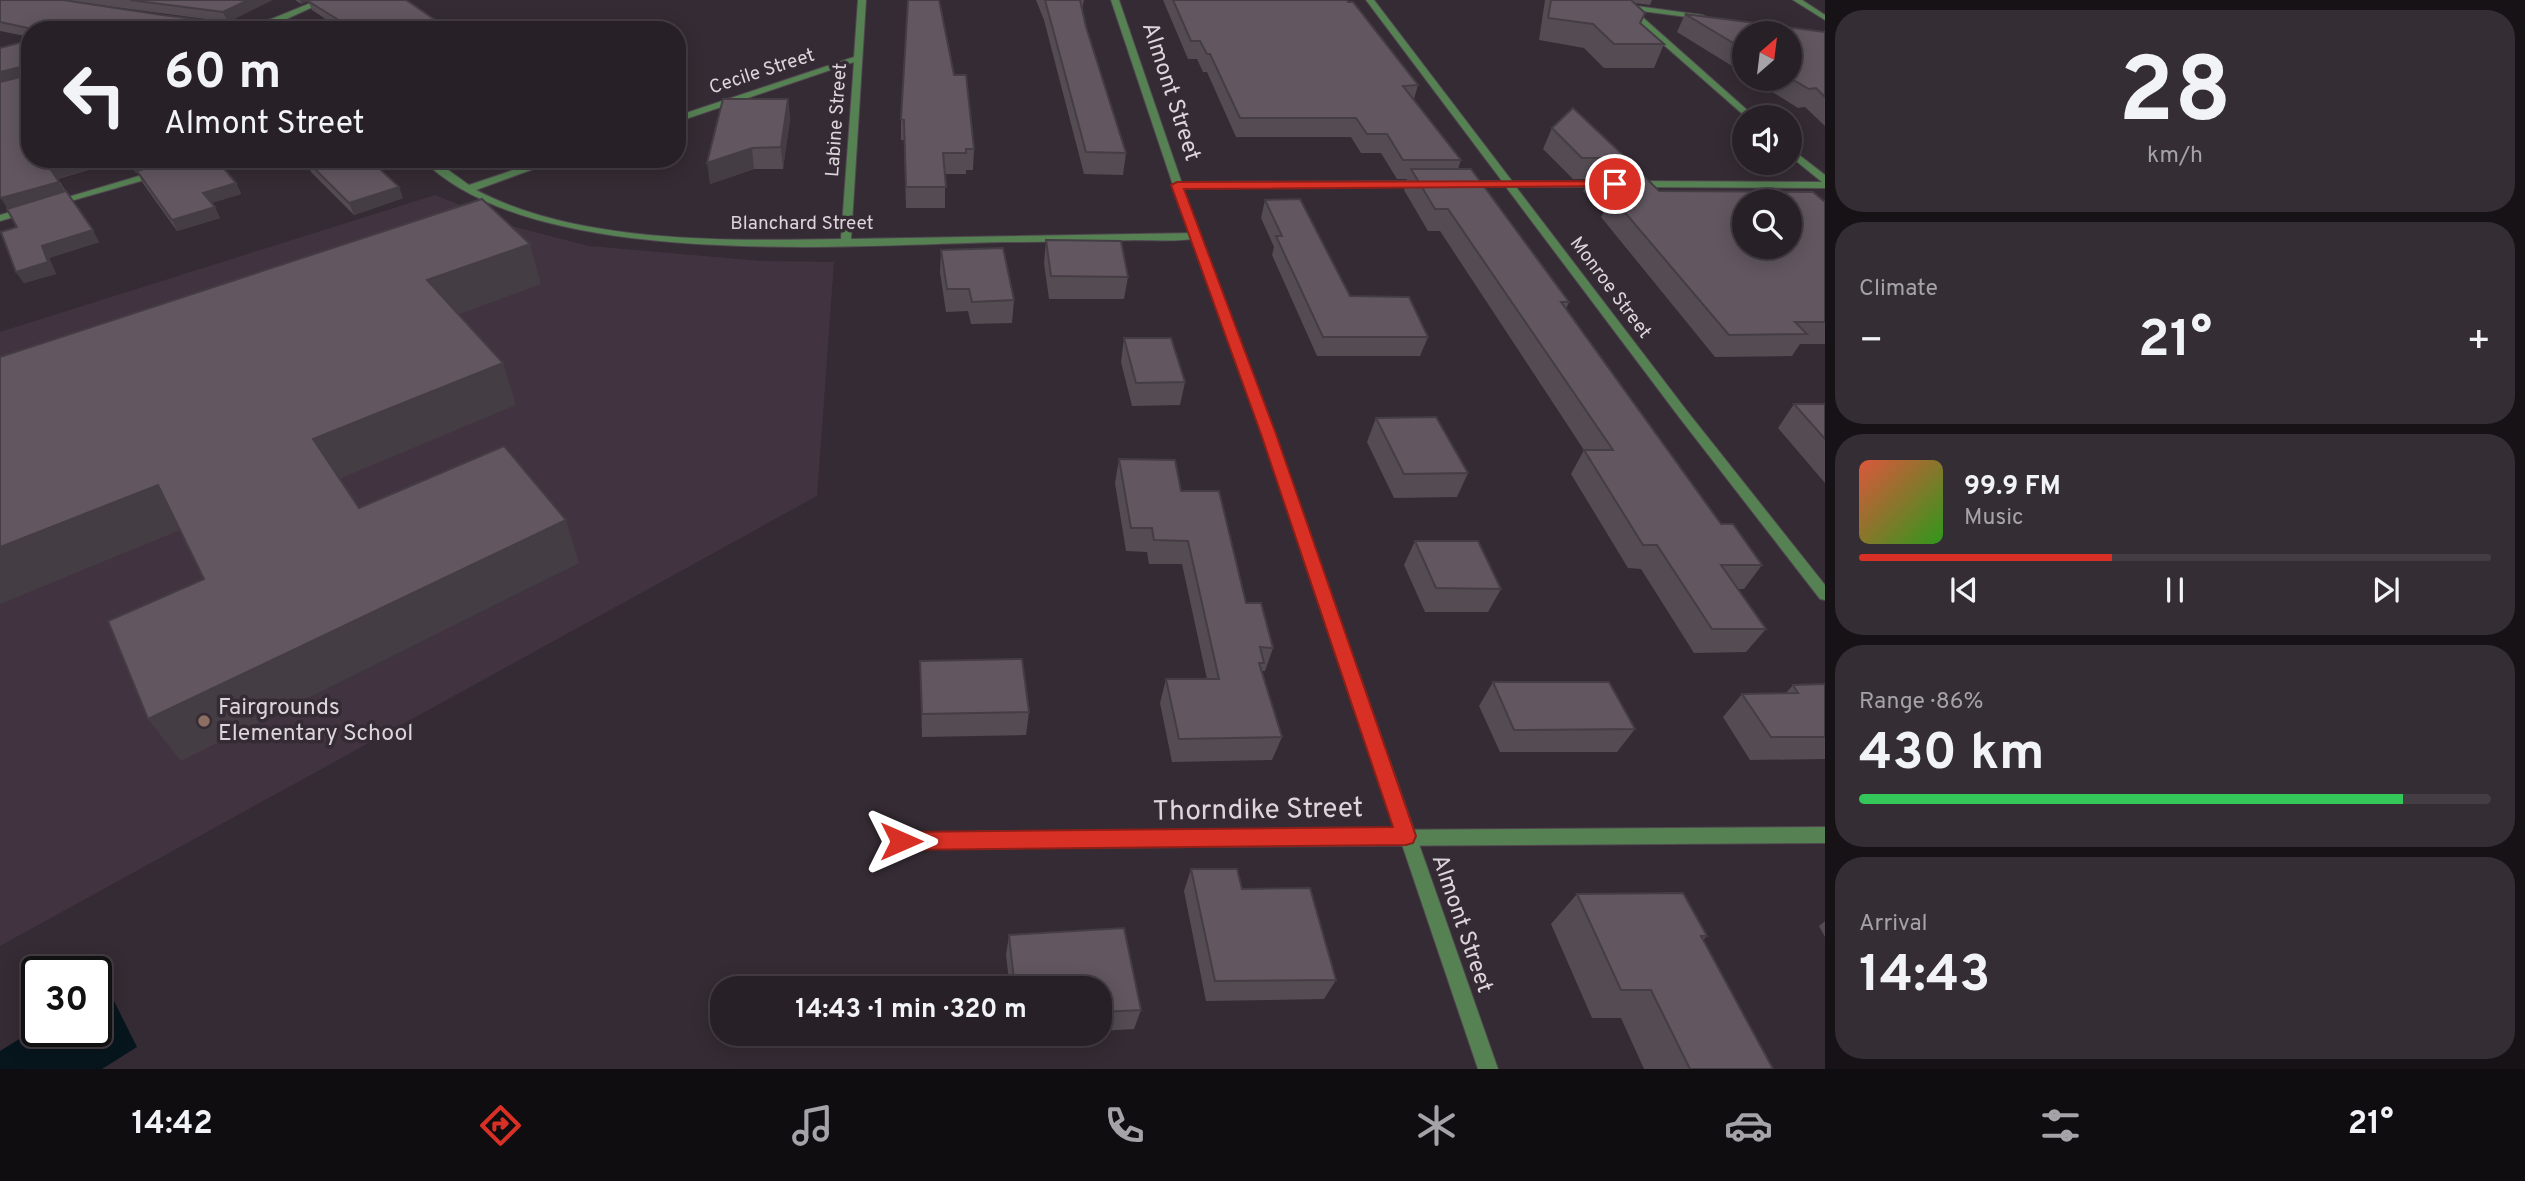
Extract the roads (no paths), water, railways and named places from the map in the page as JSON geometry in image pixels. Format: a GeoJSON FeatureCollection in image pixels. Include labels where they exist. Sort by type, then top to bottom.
{"type":"FeatureCollection","features":[{"type":"Feature","properties":{"kind":"street"},"geometry":{"type":"LineString","coordinates":[[274,21],[324,0]]}},
{"type":"Feature","properties":{"kind":"street","name":"Labine Street"},"geometry":{"type":"LineString","coordinates":[[846,242],[862,0]]}},
{"type":"Feature","properties":{"kind":"street","name":"Almont Street"},"geometry":{"type":"LineString","coordinates":[[1115,0],[1195,236],[1269,434],[1488,1069]]}},
{"type":"Feature","properties":{"kind":"street","name":"Monroe Street"},"geometry":{"type":"LineString","coordinates":[[1370,0],[1683,414],[1825,595]]}},
{"type":"Feature","properties":{"kind":"street"},"geometry":{"type":"LineString","coordinates":[[1797,0],[1825,18]]}},
{"type":"Feature","properties":{"kind":"street"},"geometry":{"type":"LineString","coordinates":[[1614,5],[1706,18]]}},
{"type":"Feature","properties":{"kind":"street"},"geometry":{"type":"LineString","coordinates":[[1626,7],[1737,105]]}},
{"type":"Feature","properties":{"kind":"street","name":"Cecile Street"},"geometry":{"type":"LineString","coordinates":[[686,116],[858,58]]}},
{"type":"Feature","properties":{"kind":"street"},"geometry":{"type":"LineString","coordinates":[[1802,162],[1825,183]]}},
{"type":"Feature","properties":{"kind":"street","name":"Blanchard Street"},"geometry":{"type":"LineString","coordinates":[[439,168],[468,189],[516,210],[626,233],[710,240],[846,242],[1195,236]]}},
{"type":"Feature","properties":{"kind":"street"},"geometry":{"type":"LineString","coordinates":[[468,189],[530,168]]}},
{"type":"Feature","properties":{"kind":"street"},"geometry":{"type":"LineString","coordinates":[[0,218],[168,170]]}},
{"type":"Feature","properties":{"kind":"street"},"geometry":{"type":"LineString","coordinates":[[1454,184],[1825,183]]}},
{"type":"Feature","properties":{"kind":"street"},"geometry":{"type":"LineString","coordinates":[[1177,185],[1440,184]]}},
{"type":"Feature","properties":{"kind":"street","name":"Thorndike Street"},"geometry":{"type":"LineString","coordinates":[[901,841],[1825,835]]}},
{"type":"Feature","properties":{"kind":"place","name":"Fairgrounds Elementary School"},"geometry":{"type":"Point","coordinates":[204,721]}}]}
